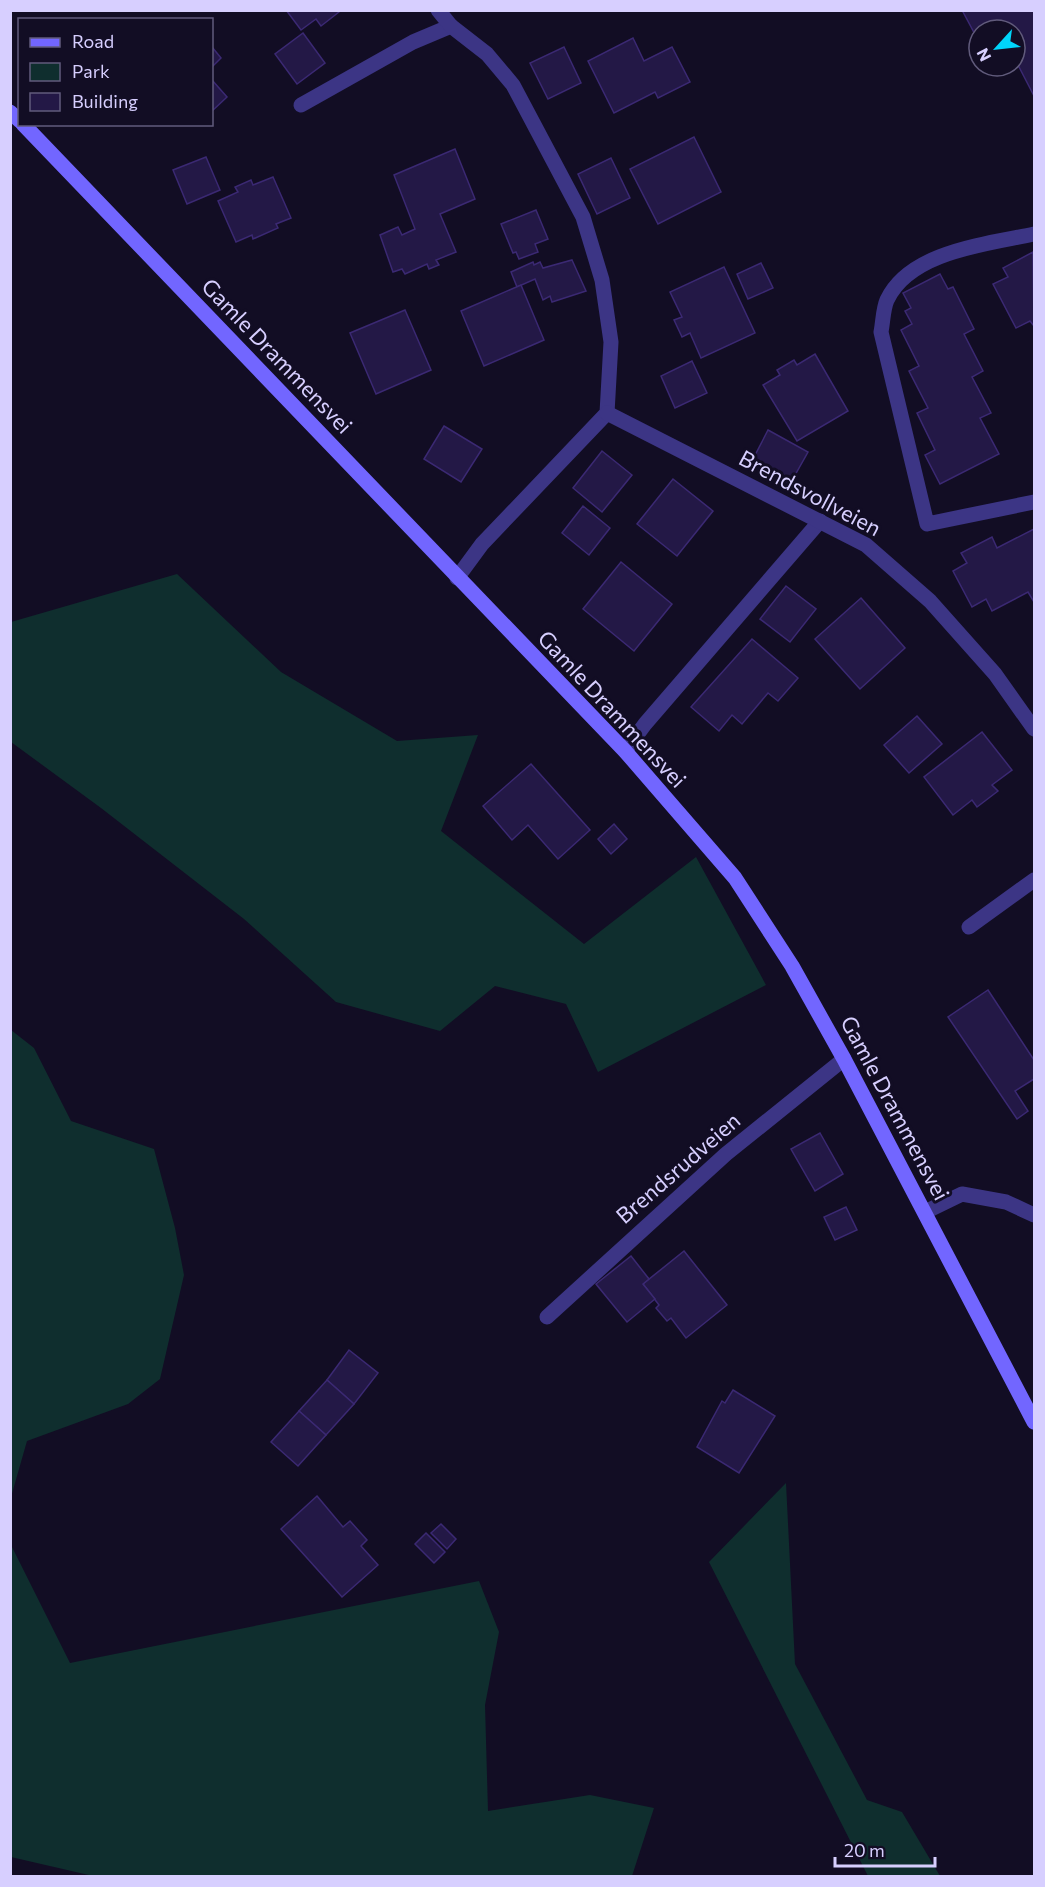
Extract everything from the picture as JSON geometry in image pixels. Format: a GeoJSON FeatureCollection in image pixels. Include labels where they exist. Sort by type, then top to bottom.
{"type":"FeatureCollection","features":[{"type":"Feature","properties":{"kind":"main road","name":"Gamle Drammensvei"},"geometry":{"type":"LineString","coordinates":[[24,126],[625,751],[735,878],[792,966],[844,1059],[1035,1422]]}},
{"type":"Feature","properties":{"kind":"street"},"geometry":{"type":"LineString","coordinates":[[438,10],[451,26],[487,54],[513,86],[583,217],[602,280],[611,342],[607,413],[482,544],[457,578]]}},
{"type":"Feature","properties":{"kind":"street"},"geometry":{"type":"LineString","coordinates":[[301,105],[413,42],[451,26]]}},
{"type":"Feature","properties":{"kind":"street"},"geometry":{"type":"LineString","coordinates":[[1035,234],[935,258],[908,275],[887,300],[881,332],[927,524],[1035,502]]}},
{"type":"Feature","properties":{"kind":"street","name":"Brendsvollveien"},"geometry":{"type":"LineString","coordinates":[[607,413],[866,545],[930,601],[995,674],[1035,729]]}},
{"type":"Feature","properties":{"kind":"street"},"geometry":{"type":"LineString","coordinates":[[625,751],[645,724],[820,521]]}},
{"type":"Feature","properties":{"kind":"street"},"geometry":{"type":"LineString","coordinates":[[969,927],[1035,880]]}},
{"type":"Feature","properties":{"kind":"street","name":"Brendsrudveien"},"geometry":{"type":"LineString","coordinates":[[547,1317],[726,1154],[844,1059]]}},
{"type":"Feature","properties":{"kind":"street"},"geometry":{"type":"LineString","coordinates":[[925,1212],[962,1194],[1006,1202],[1035,1215]]}},
{"type":"Feature","properties":{"kind":"green space"},"geometry":{"type":"Polygon","coordinates":[[[177,574],[281,672],[397,741],[478,735],[441,831],[584,944],[696,857],[766,985],[598,1072],[566,1004],[495,986],[440,1031],[336,1002],[244,919],[101,808],[11,742],[11,622],[177,574]]]}},
{"type":"Feature","properties":{"kind":"green space"},"geometry":{"type":"Polygon","coordinates":[[[11,1030],[34,1048],[71,1121],[154,1149],[175,1228],[184,1275],[160,1379],[128,1404],[27,1441],[11,1497],[11,1030]]]}},
{"type":"Feature","properties":{"kind":"green space"},"geometry":{"type":"Polygon","coordinates":[[[786,1483],[795,1664],[867,1800],[902,1812],[940,1876],[868,1876],[709,1562],[786,1483]]]}},
{"type":"Feature","properties":{"kind":"green space"},"geometry":{"type":"Polygon","coordinates":[[[11,1545],[70,1663],[479,1581],[499,1632],[485,1705],[488,1811],[590,1795],[654,1808],[632,1876],[93,1876],[11,1857],[11,1545]]]}},
{"type":"Feature","properties":{"kind":"building"},"geometry":{"type":"Polygon","coordinates":[[[286,10],[337,10],[339,12],[321,26],[316,19],[301,30],[286,10]]]}},
{"type":"Feature","properties":{"kind":"building"},"geometry":{"type":"Polygon","coordinates":[[[962,10],[1034,10],[1034,96],[1025,78],[1027,78],[1027,18],[967,19],[962,10]]]}},
{"type":"Feature","properties":{"kind":"building"},"geometry":{"type":"Polygon","coordinates":[[[303,33],[325,63],[297,84],[275,54],[303,33]]]}},
{"type":"Feature","properties":{"kind":"building"},"geometry":{"type":"Polygon","coordinates":[[[633,38],[644,61],[672,47],[690,82],[658,98],[655,92],[614,113],[588,61],[633,38]]]}},
{"type":"Feature","properties":{"kind":"building"},"geometry":{"type":"Polygon","coordinates":[[[564,47],[581,83],[548,99],[530,63],[564,47]]]}},
{"type":"Feature","properties":{"kind":"building"},"geometry":{"type":"Polygon","coordinates":[[[213,48],[221,58],[213,66],[213,48]]]}},
{"type":"Feature","properties":{"kind":"building"},"geometry":{"type":"Polygon","coordinates":[[[213,81],[227,97],[213,110],[213,81]]]}},
{"type":"Feature","properties":{"kind":"building"},"geometry":{"type":"Polygon","coordinates":[[[694,137],[721,192],[658,224],[630,169],[694,137]]]}},
{"type":"Feature","properties":{"kind":"building"},"geometry":{"type":"Polygon","coordinates":[[[455,149],[475,199],[440,214],[456,252],[436,260],[439,265],[429,269],[427,264],[405,274],[402,269],[393,272],[380,235],[398,227],[402,235],[415,229],[394,175],[455,149]]]}},
{"type":"Feature","properties":{"kind":"building"},"geometry":{"type":"Polygon","coordinates":[[[206,157],[220,190],[187,204],[173,170],[206,157]]]}},
{"type":"Feature","properties":{"kind":"building"},"geometry":{"type":"Polygon","coordinates":[[[611,158],[630,198],[597,214],[578,174],[611,158]]]}},
{"type":"Feature","properties":{"kind":"building"},"geometry":{"type":"Polygon","coordinates":[[[273,177],[291,218],[276,224],[278,228],[253,239],[252,235],[236,242],[218,201],[238,192],[235,187],[251,180],[253,185],[273,177]]]}},
{"type":"Feature","properties":{"kind":"building"},"geometry":{"type":"Polygon","coordinates":[[[536,210],[548,239],[535,244],[538,252],[519,259],[516,252],[513,253],[501,224],[536,210]]]}},
{"type":"Feature","properties":{"kind":"building"},"geometry":{"type":"Polygon","coordinates":[[[1033,252],[1034,326],[1030,321],[1016,328],[993,284],[1008,277],[1003,268],[1033,252]]]}},
{"type":"Feature","properties":{"kind":"building"},"geometry":{"type":"Polygon","coordinates":[[[572,260],[586,291],[552,302],[550,296],[543,300],[535,279],[517,287],[511,272],[533,262],[534,265],[540,262],[543,268],[572,260]]]}},
{"type":"Feature","properties":{"kind":"building"},"geometry":{"type":"Polygon","coordinates":[[[761,263],[773,288],[748,299],[737,274],[761,263]]]}},
{"type":"Feature","properties":{"kind":"building"},"geometry":{"type":"Polygon","coordinates":[[[724,267],[755,333],[701,358],[690,333],[682,337],[674,320],[682,317],[670,292],[724,267]]]}},
{"type":"Feature","properties":{"kind":"building"},"geometry":{"type":"Polygon","coordinates":[[[940,274],[948,289],[953,287],[974,329],[964,334],[983,371],[972,377],[991,413],[980,418],[999,454],[940,484],[925,455],[935,450],[917,413],[928,408],[909,371],[919,366],[901,330],[912,324],[905,311],[911,308],[903,293],[940,274]]]}},
{"type":"Feature","properties":{"kind":"building"},"geometry":{"type":"Polygon","coordinates":[[[521,285],[544,340],[484,366],[461,311],[521,285]]]}},
{"type":"Feature","properties":{"kind":"building"},"geometry":{"type":"Polygon","coordinates":[[[405,310],[431,370],[376,394],[350,333],[405,310]]]}},
{"type":"Feature","properties":{"kind":"building"},"geometry":{"type":"Polygon","coordinates":[[[815,354],[848,411],[797,441],[763,385],[780,375],[777,370],[794,360],[797,365],[815,354]]]}},
{"type":"Feature","properties":{"kind":"building"},"geometry":{"type":"Polygon","coordinates":[[[692,361],[707,393],[675,408],[661,376],[692,361]]]}},
{"type":"Feature","properties":{"kind":"building"},"geometry":{"type":"Polygon","coordinates":[[[444,426],[482,449],[461,482],[424,459],[444,426]]]}},
{"type":"Feature","properties":{"kind":"building"},"geometry":{"type":"Polygon","coordinates":[[[768,430],[808,452],[790,484],[751,463],[768,430]]]}},
{"type":"Feature","properties":{"kind":"building"},"geometry":{"type":"Polygon","coordinates":[[[602,451],[632,475],[602,512],[573,488],[602,451]]]}},
{"type":"Feature","properties":{"kind":"building"},"geometry":{"type":"Polygon","coordinates":[[[673,479],[713,511],[677,556],[637,524],[673,479]]]}},
{"type":"Feature","properties":{"kind":"building"},"geometry":{"type":"Polygon","coordinates":[[[583,506],[610,528],[589,555],[562,533],[583,506]]]}},
{"type":"Feature","properties":{"kind":"building"},"geometry":{"type":"Polygon","coordinates":[[[1034,529],[1034,602],[1028,592],[992,611],[986,599],[972,607],[953,571],[967,563],[961,553],[992,537],[997,548],[1034,529]]]}},
{"type":"Feature","properties":{"kind":"building"},"geometry":{"type":"Polygon","coordinates":[[[621,562],[672,604],[634,651],[583,609],[621,562]]]}},
{"type":"Feature","properties":{"kind":"building"},"geometry":{"type":"Polygon","coordinates":[[[786,586],[816,609],[790,642],[760,619],[786,586]]]}},
{"type":"Feature","properties":{"kind":"building"},"geometry":{"type":"Polygon","coordinates":[[[861,598],[905,648],[860,689],[815,639],[861,598]]]}},
{"type":"Feature","properties":{"kind":"building"},"geometry":{"type":"Polygon","coordinates":[[[752,639],[798,678],[778,701],[768,693],[742,724],[732,715],[719,731],[691,707],[752,639]]]}},
{"type":"Feature","properties":{"kind":"building"},"geometry":{"type":"Polygon","coordinates":[[[917,716],[942,744],[909,773],[884,745],[917,716]]]}},
{"type":"Feature","properties":{"kind":"building"},"geometry":{"type":"Polygon","coordinates":[[[982,732],[1012,770],[992,785],[998,791],[977,807],[972,800],[953,815],[924,777],[982,732]]]}},
{"type":"Feature","properties":{"kind":"building"},"geometry":{"type":"Polygon","coordinates":[[[531,764],[590,830],[558,859],[528,825],[512,840],[483,806],[531,764]]]}},
{"type":"Feature","properties":{"kind":"building"},"geometry":{"type":"Polygon","coordinates":[[[614,824],[627,839],[611,854],[598,839],[614,824]]]}},
{"type":"Feature","properties":{"kind":"building"},"geometry":{"type":"Polygon","coordinates":[[[988,990],[1034,1060],[1034,1079],[1015,1091],[1028,1111],[1017,1119],[948,1017],[988,990]]]}},
{"type":"Feature","properties":{"kind":"building"},"geometry":{"type":"Polygon","coordinates":[[[820,1133],[843,1174],[815,1191],[791,1149],[820,1133]]]}},
{"type":"Feature","properties":{"kind":"building"},"geometry":{"type":"Polygon","coordinates":[[[846,1207],[857,1230],[835,1240],[824,1217],[846,1207]]]}},
{"type":"Feature","properties":{"kind":"building"},"geometry":{"type":"Polygon","coordinates":[[[684,1251],[727,1305],[686,1338],[671,1318],[667,1321],[656,1308],[659,1305],[643,1284],[684,1251]]]}},
{"type":"Feature","properties":{"kind":"building"},"geometry":{"type":"Polygon","coordinates":[[[631,1256],[649,1279],[643,1284],[655,1299],[627,1322],[596,1284],[631,1256]]]}},
{"type":"Feature","properties":{"kind":"building"},"geometry":{"type":"Polygon","coordinates":[[[349,1350],[378,1373],[354,1404],[327,1380],[349,1350]]]}},
{"type":"Feature","properties":{"kind":"building"},"geometry":{"type":"Polygon","coordinates":[[[327,1380],[354,1404],[326,1435],[299,1411],[327,1380]]]}},
{"type":"Feature","properties":{"kind":"building"},"geometry":{"type":"Polygon","coordinates":[[[733,1390],[775,1416],[739,1473],[697,1447],[722,1401],[725,1403],[733,1390]]]}},
{"type":"Feature","properties":{"kind":"building"},"geometry":{"type":"Polygon","coordinates":[[[299,1411],[326,1435],[298,1466],[271,1442],[299,1411]]]}},
{"type":"Feature","properties":{"kind":"building"},"geometry":{"type":"Polygon","coordinates":[[[317,1496],[343,1527],[350,1521],[367,1540],[361,1546],[378,1565],[342,1597],[281,1529],[317,1496]]]}},
{"type":"Feature","properties":{"kind":"building"},"geometry":{"type":"Polygon","coordinates":[[[441,1524],[456,1539],[447,1549],[431,1533],[441,1524]]]}},
{"type":"Feature","properties":{"kind":"building"},"geometry":{"type":"Polygon","coordinates":[[[426,1533],[445,1552],[434,1563],[415,1544],[426,1533]]]}}]}
